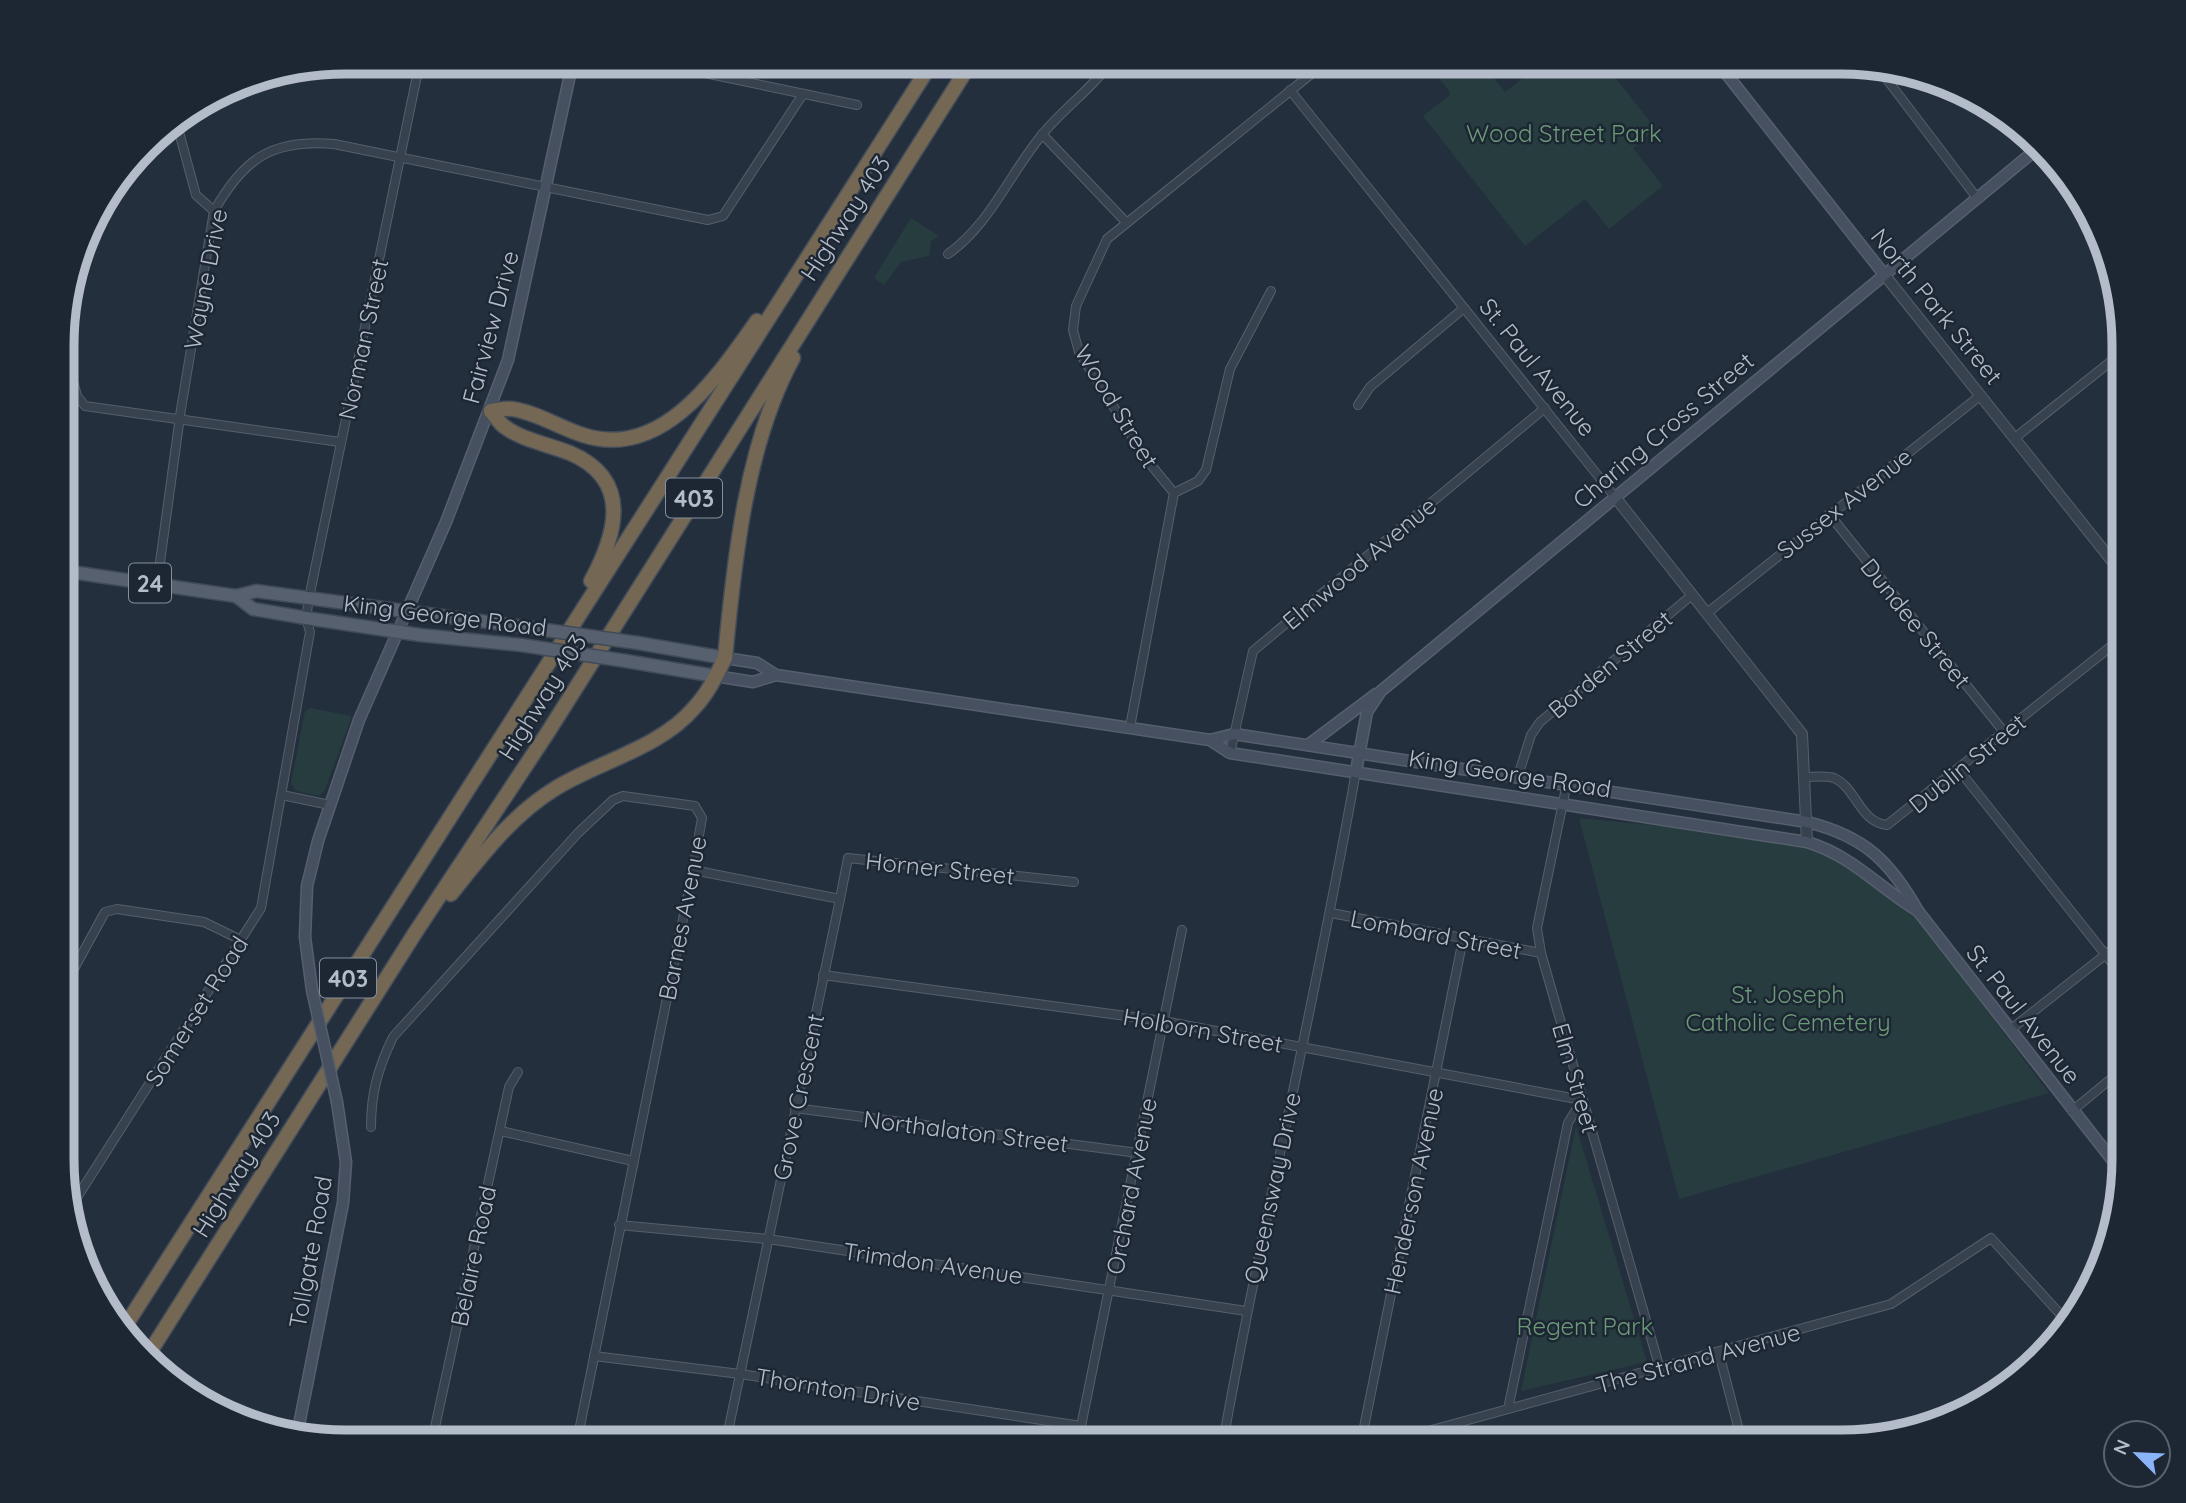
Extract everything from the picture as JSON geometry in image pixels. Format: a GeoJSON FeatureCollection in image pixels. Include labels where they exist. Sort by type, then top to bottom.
{"type":"FeatureCollection","features":[{"type":"Feature","properties":{"kind":"highway","name":"Highway 403"},"geometry":{"type":"LineString","coordinates":[[128,1321],[925,74]]}},
{"type":"Feature","properties":{"kind":"highway","name":"Highway 403"},"geometry":{"type":"LineString","coordinates":[[152,1349],[415,933],[548,732],[964,74]]}},
{"type":"Feature","properties":{"kind":"highway"},"geometry":{"type":"LineString","coordinates":[[491,411],[512,409],[585,436],[617,441],[638,438],[672,420],[727,362],[827,227]]}},
{"type":"Feature","properties":{"kind":"highway"},"geometry":{"type":"LineString","coordinates":[[415,933],[434,917],[480,857],[520,814],[555,788],[666,732],[692,710],[716,676],[725,658],[755,448],[776,390],[832,279]]}},
{"type":"Feature","properties":{"kind":"highway"},"geometry":{"type":"LineString","coordinates":[[491,411],[505,427],[574,455],[596,470],[609,489],[615,516],[608,548],[571,627]]}},
{"type":"Feature","properties":{"kind":"main road","name":"Fairview Drive"},"geometry":{"type":"LineString","coordinates":[[397,631],[491,411],[508,360],[570,74]]}},
{"type":"Feature","properties":{"kind":"main road","name":"North Park Street"},"geometry":{"type":"LineString","coordinates":[[1727,74],[1884,274]]}},
{"type":"Feature","properties":{"kind":"main road","name":"Charing Cross Street"},"geometry":{"type":"LineString","coordinates":[[1356,771],[1367,712],[1381,691],[2032,153]]}},
{"type":"Feature","properties":{"kind":"main road","name":"King George Road"},"geometry":{"type":"LineString","coordinates":[[74,572],[236,596],[256,591],[638,643],[757,663],[776,675],[1130,727],[1210,740],[1230,752],[1807,842]]}},
{"type":"Feature","properties":{"kind":"main road","name":"King George Road"},"geometry":{"type":"LineString","coordinates":[[236,596],[253,608],[306,618],[521,645],[753,682],[776,675]]}},
{"type":"Feature","properties":{"kind":"main road","name":"Tollgate Road"},"geometry":{"type":"LineString","coordinates":[[299,1425],[343,1203],[346,1162],[337,1102],[312,989],[305,937],[307,886],[355,730],[397,631]]}},
{"type":"Feature","properties":{"kind":"main road"},"geometry":{"type":"LineString","coordinates":[[1308,745],[1381,691]]}},
{"type":"Feature","properties":{"kind":"main road","name":"King George Road"},"geometry":{"type":"LineString","coordinates":[[1210,740],[1234,734],[1567,783],[1807,822]]}},
{"type":"Feature","properties":{"kind":"main road","name":"St. Paul Avenue"},"geometry":{"type":"LineString","coordinates":[[1807,822],[1834,829],[1861,841],[1902,882],[1919,911],[2112,1160]]}},
{"type":"Feature","properties":{"kind":"main road","name":"St. Paul Avenue"},"geometry":{"type":"LineString","coordinates":[[1807,842],[1833,850],[1855,863],[1889,894],[1919,911]]}},
{"type":"Feature","properties":{"kind":"street","name":"Norman Street"},"geometry":{"type":"LineString","coordinates":[[306,618],[418,74]]}},
{"type":"Feature","properties":{"kind":"street"},"geometry":{"type":"LineString","coordinates":[[708,74],[857,105]]}},
{"type":"Feature","properties":{"kind":"street"},"geometry":{"type":"LineString","coordinates":[[948,254],[971,237],[1042,134],[1093,87],[1102,74]]}},
{"type":"Feature","properties":{"kind":"street","name":"Wood Street"},"geometry":{"type":"LineString","coordinates":[[1130,727],[1174,493],[1147,460],[1079,352],[1073,330],[1076,306],[1107,239],[1125,221],[1311,74]]}},
{"type":"Feature","properties":{"kind":"street"},"geometry":{"type":"LineString","coordinates":[[1885,77],[1977,198]]}},
{"type":"Feature","properties":{"kind":"street","name":"St. Paul Avenue"},"geometry":{"type":"LineString","coordinates":[[1290,90],[1802,734],[1807,842]]}},
{"type":"Feature","properties":{"kind":"street","name":"Wayne Drive"},"geometry":{"type":"LineString","coordinates":[[158,584],[180,419],[214,211],[228,185],[251,161],[275,147],[303,141],[334,144],[708,220],[723,216],[803,94]]}},
{"type":"Feature","properties":{"kind":"street"},"geometry":{"type":"LineString","coordinates":[[179,131],[196,195],[214,211]]}},
{"type":"Feature","properties":{"kind":"street"},"geometry":{"type":"LineString","coordinates":[[1042,134],[1125,221]]}},
{"type":"Feature","properties":{"kind":"street","name":"North Park Street"},"geometry":{"type":"LineString","coordinates":[[1884,274],[2112,561]]}},
{"type":"Feature","properties":{"kind":"street"},"geometry":{"type":"LineString","coordinates":[[1174,493],[1198,481],[1206,470],[1230,369],[1271,291]]}},
{"type":"Feature","properties":{"kind":"street"},"geometry":{"type":"LineString","coordinates":[[1359,405],[1370,387],[1464,308]]}},
{"type":"Feature","properties":{"kind":"street"},"geometry":{"type":"LineString","coordinates":[[2016,437],[2112,361]]}},
{"type":"Feature","properties":{"kind":"street"},"geometry":{"type":"LineString","coordinates":[[74,385],[77,396],[85,406],[340,442]]}},
{"type":"Feature","properties":{"kind":"street","name":"Sussex Avenue"},"geometry":{"type":"LineString","coordinates":[[1707,613],[1981,395]]}},
{"type":"Feature","properties":{"kind":"street","name":"Elmwood Avenue"},"geometry":{"type":"LineString","coordinates":[[1230,752],[1253,651],[1545,408]]}},
{"type":"Feature","properties":{"kind":"street","name":"Dundee Street"},"geometry":{"type":"LineString","coordinates":[[1829,514],[2004,732]]}},
{"type":"Feature","properties":{"kind":"street","name":"Borden Street"},"geometry":{"type":"LineString","coordinates":[[1518,776],[1531,735],[1540,722],[1692,595]]}},
{"type":"Feature","properties":{"kind":"street","name":"Somerset Road"},"geometry":{"type":"LineString","coordinates":[[77,1198],[261,908],[310,632],[306,618]]}},
{"type":"Feature","properties":{"kind":"street","name":"Dublin Street"},"geometry":{"type":"LineString","coordinates":[[1806,776],[1832,777],[1844,784],[1868,817],[1887,825],[2112,646]]}},
{"type":"Feature","properties":{"kind":"street"},"geometry":{"type":"LineString","coordinates":[[1959,770],[2112,963]]}},
{"type":"Feature","properties":{"kind":"street","name":"Queensway Drive"},"geometry":{"type":"LineString","coordinates":[[1225,1430],[1246,1311],[1331,913],[1356,771]]}},
{"type":"Feature","properties":{"kind":"street","name":"Elm Street"},"geometry":{"type":"LineString","coordinates":[[1567,783],[1537,928],[1541,953],[1660,1369]]}},
{"type":"Feature","properties":{"kind":"street"},"geometry":{"type":"LineString","coordinates":[[282,794],[330,805]]}},
{"type":"Feature","properties":{"kind":"street","name":"Barnes Avenue"},"geometry":{"type":"LineString","coordinates":[[371,1127],[371,1098],[378,1068],[393,1037],[578,833],[613,800],[623,796],[695,806],[702,818],[693,870],[579,1430]]}},
{"type":"Feature","properties":{"kind":"street","name":"Horner Street"},"geometry":{"type":"LineString","coordinates":[[840,899],[848,858],[1074,882]]}},
{"type":"Feature","properties":{"kind":"street"},"geometry":{"type":"LineString","coordinates":[[693,870],[840,899]]}},
{"type":"Feature","properties":{"kind":"street","name":"Grove Crescent"},"geometry":{"type":"LineString","coordinates":[[728,1430],[840,899]]}},
{"type":"Feature","properties":{"kind":"street"},"geometry":{"type":"LineString","coordinates":[[74,969],[105,912],[117,909],[204,922],[241,940]]}},
{"type":"Feature","properties":{"kind":"street","name":"Lombard Street"},"geometry":{"type":"LineString","coordinates":[[1331,913],[1541,953]]}},
{"type":"Feature","properties":{"kind":"street","name":"Orchard Avenue"},"geometry":{"type":"LineString","coordinates":[[1080,1430],[1182,930]]}},
{"type":"Feature","properties":{"kind":"street","name":"Henderson Avenue"},"geometry":{"type":"LineString","coordinates":[[1363,1430],[1463,939]]}},
{"type":"Feature","properties":{"kind":"street"},"geometry":{"type":"LineString","coordinates":[[2010,1030],[2112,949]]}},
{"type":"Feature","properties":{"kind":"street","name":"Holborn Street"},"geometry":{"type":"LineString","coordinates":[[822,975],[1163,1021],[1582,1100]]}},
{"type":"Feature","properties":{"kind":"street","name":"Belaire Road"},"geometry":{"type":"LineString","coordinates":[[434,1430],[509,1087],[518,1072]]}},
{"type":"Feature","properties":{"kind":"street"},"geometry":{"type":"LineString","coordinates":[[2072,1111],[2112,1078]]}},
{"type":"Feature","properties":{"kind":"street"},"geometry":{"type":"LineString","coordinates":[[1507,1409],[1568,1123],[1582,1100]]}},
{"type":"Feature","properties":{"kind":"street","name":"Northalaton Street"},"geometry":{"type":"LineString","coordinates":[[795,1108],[1138,1153]]}},
{"type":"Feature","properties":{"kind":"street"},"geometry":{"type":"LineString","coordinates":[[501,1131],[633,1161]]}},
{"type":"Feature","properties":{"kind":"street","name":"Trimdon Avenue"},"geometry":{"type":"LineString","coordinates":[[619,1225],[768,1239],[1246,1311]]}},
{"type":"Feature","properties":{"kind":"street","name":"The Strand Avenue"},"geometry":{"type":"LineString","coordinates":[[1431,1430],[1891,1304],[1992,1238],[2062,1316]]}},
{"type":"Feature","properties":{"kind":"street"},"geometry":{"type":"LineString","coordinates":[[1719,1353],[1739,1430]]}},
{"type":"Feature","properties":{"kind":"street","name":"Thornton Drive"},"geometry":{"type":"LineString","coordinates":[[594,1356],[740,1374],[1081,1426]]}},
{"type":"Feature","properties":{"kind":"green space","name":"Wood Street Park"},"geometry":{"type":"Polygon","coordinates":[[[1442,74],[1491,74],[1505,92],[1528,74],[1612,74],[1656,129],[1633,148],[1663,186],[1609,229],[1585,199],[1525,246],[1423,116],[1451,94],[1438,77],[1442,74]]]}},
{"type":"Feature","properties":{"kind":"green space"},"geometry":{"type":"Polygon","coordinates":[[[911,218],[939,236],[931,241],[929,256],[901,262],[884,285],[874,278],[911,218]]]}},
{"type":"Feature","properties":{"kind":"green space"},"geometry":{"type":"Polygon","coordinates":[[[311,708],[351,716],[325,790],[319,796],[296,791],[291,783],[305,711],[311,708]]]}},
{"type":"Feature","properties":{"kind":"green space","name":"St. Joseph Catholic Cemetery"},"geometry":{"type":"Polygon","coordinates":[[[1579,818],[1774,837],[1849,861],[1918,918],[2049,1093],[1679,1199],[1579,818]]]}},
{"type":"Feature","properties":{"kind":"green space","name":"Regent Park"},"geometry":{"type":"Polygon","coordinates":[[[1576,1126],[1647,1362],[1521,1391],[1576,1126]]]}}]}
